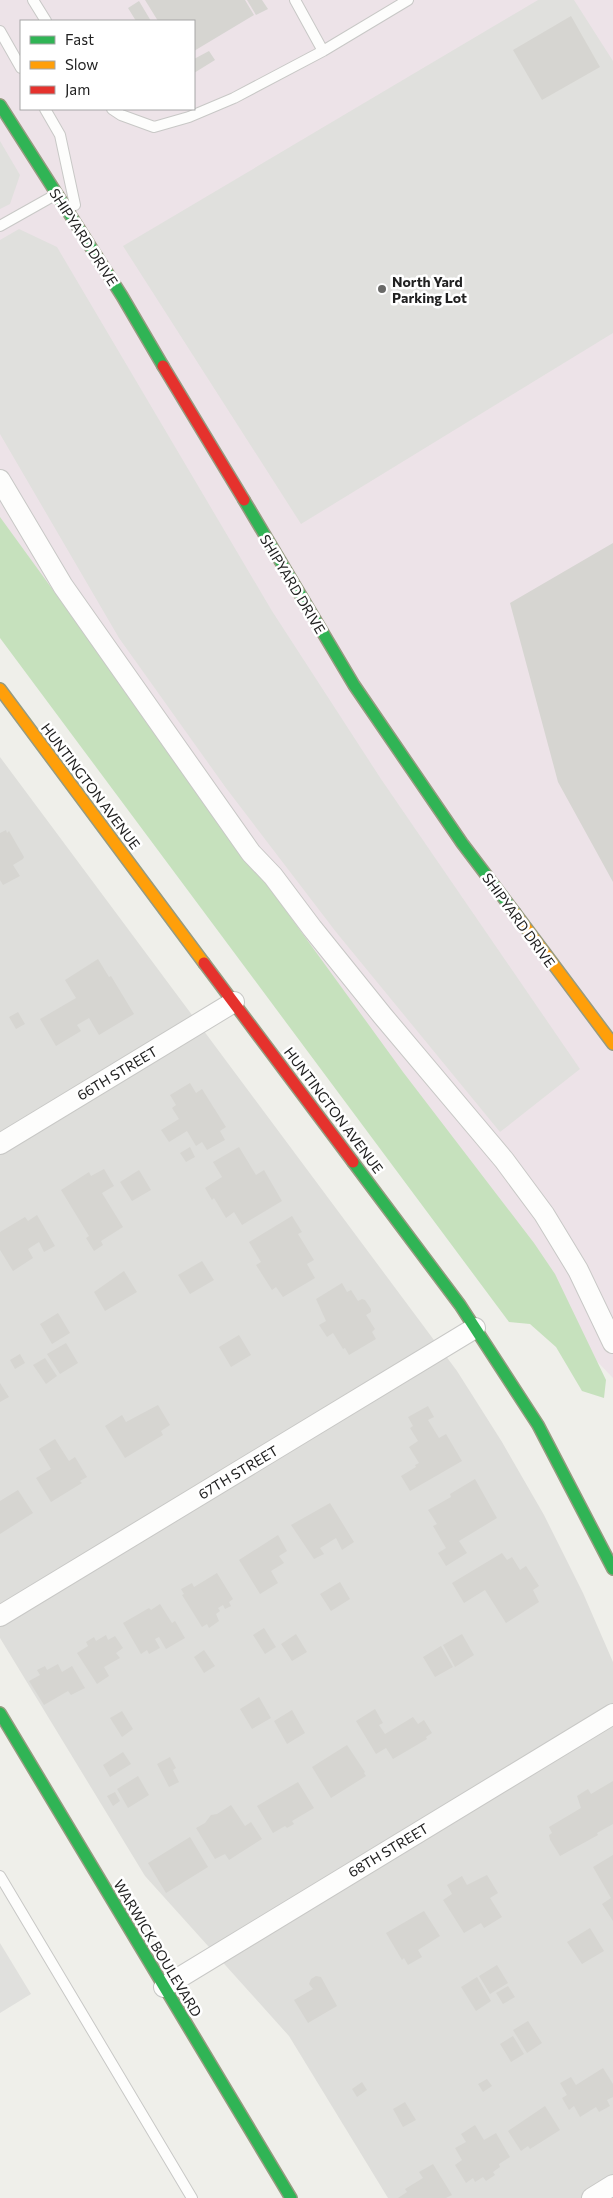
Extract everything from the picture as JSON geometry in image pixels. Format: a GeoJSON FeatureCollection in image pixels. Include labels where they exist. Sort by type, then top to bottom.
{"type":"FeatureCollection","features":[{"type":"Feature","properties":{"kind":"main road","name":"SHIPYARD DRIVE"},"geometry":{"type":"LineString","coordinates":[[0,105],[128,305],[354,685],[462,843],[613,1044]]}},
{"type":"Feature","properties":{"kind":"main road","name":"HUNTINGTON AVENUE"},"geometry":{"type":"LineString","coordinates":[[0,688],[475,1328],[538,1424],[613,1569]]}},
{"type":"Feature","properties":{"kind":"main road","name":"WARWICK BOULEVARD"},"geometry":{"type":"LineString","coordinates":[[0,1713],[292,2198]]}},
{"type":"Feature","properties":{"kind":"street"},"geometry":{"type":"LineString","coordinates":[[0,480],[63,586],[251,853],[273,876],[371,1002],[504,1160],[544,1214],[578,1270],[613,1343]]}},
{"type":"Feature","properties":{"kind":"street","name":"66TH STREET"},"geometry":{"type":"LineString","coordinates":[[0,1144],[234,1002]]}},
{"type":"Feature","properties":{"kind":"street","name":"67TH STREET"},"geometry":{"type":"LineString","coordinates":[[0,1616],[475,1328]]}},
{"type":"Feature","properties":{"kind":"street","name":"68TH STREET"},"geometry":{"type":"LineString","coordinates":[[164,1987],[613,1714]]}},
{"type":"Feature","properties":{"kind":"street"},"geometry":{"type":"LineString","coordinates":[[592,2198],[613,2185]]}},
{"type":"Feature","properties":{"kind":"lane"},"geometry":{"type":"LineString","coordinates":[[33,0],[45,20]]}},
{"type":"Feature","properties":{"kind":"lane"},"geometry":{"type":"LineString","coordinates":[[295,0],[323,50]]}},
{"type":"Feature","properties":{"kind":"lane"},"geometry":{"type":"LineString","coordinates":[[114,110],[121,115],[154,127],[180,120],[234,98],[323,50],[408,0]]}},
{"type":"Feature","properties":{"kind":"lane"},"geometry":{"type":"LineString","coordinates":[[0,30],[20,66]]}},
{"type":"Feature","properties":{"kind":"lane"},"geometry":{"type":"LineString","coordinates":[[46,110],[60,135],[80,228]]}},
{"type":"Feature","properties":{"kind":"lane"},"geometry":{"type":"LineString","coordinates":[[0,226],[56,195]]}},
{"type":"Feature","properties":{"kind":"lane"},"geometry":{"type":"LineString","coordinates":[[0,1876],[192,2198]]}},
{"type":"Feature","properties":{"kind":"shaded area"},"geometry":{"type":"Polygon","coordinates":[[[0,0],[613,0],[613,1378],[443,1201],[0,609],[0,0]]]}},
{"type":"Feature","properties":{"kind":"shaded area","name":"North Yard Parking Lot"},"geometry":{"type":"Polygon","coordinates":[[[538,0],[574,0],[613,61],[613,333],[301,524],[123,246],[538,0]]]}},
{"type":"Feature","properties":{"kind":"shaded area"},"geometry":{"type":"Polygon","coordinates":[[[0,141],[20,175],[10,204],[0,209],[0,141]]]}},
{"type":"Feature","properties":{"kind":"shaded area"},"geometry":{"type":"Polygon","coordinates":[[[19,229],[57,247],[272,611],[381,779],[580,1069],[500,1132],[336,932],[226,788],[119,638],[0,434],[0,240],[19,229]]]}},
{"type":"Feature","properties":{"kind":"shaded area"},"geometry":{"type":"Polygon","coordinates":[[[0,757],[457,1371],[502,1442],[544,1515],[583,1593],[613,1662],[613,2198],[388,2198],[289,2036],[145,1876],[0,1638],[0,757]]]}},
{"type":"Feature","properties":{"kind":"shaded area"},"geometry":{"type":"Polygon","coordinates":[[[0,1943],[31,1994],[0,2013],[0,1943]]]}},
{"type":"Feature","properties":{"kind":"green space"},"geometry":{"type":"Polygon","coordinates":[[[0,517],[403,1072],[534,1243],[555,1274],[606,1380],[604,1398],[582,1391],[556,1347],[530,1324],[509,1322],[0,638],[0,517]]]}},
{"type":"Feature","properties":{"kind":"building"},"geometry":{"type":"Polygon","coordinates":[[[145,0],[245,0],[254,15],[195,50],[195,20],[157,20],[145,0]]]}},
{"type":"Feature","properties":{"kind":"building"},"geometry":{"type":"Polygon","coordinates":[[[247,0],[262,0],[268,9],[256,15],[247,0]]]}},
{"type":"Feature","properties":{"kind":"building"},"geometry":{"type":"Polygon","coordinates":[[[139,1],[150,20],[135,20],[128,8],[139,1]]]}},
{"type":"Feature","properties":{"kind":"building"},"geometry":{"type":"Polygon","coordinates":[[[571,16],[600,67],[542,100],[513,50],[571,16]]]}},
{"type":"Feature","properties":{"kind":"building"},"geometry":{"type":"Polygon","coordinates":[[[209,51],[215,60],[195,72],[195,58],[209,51]]]}},
{"type":"Feature","properties":{"kind":"building"},"geometry":{"type":"Polygon","coordinates":[[[613,543],[613,882],[558,782],[510,603],[613,543]]]}},
{"type":"Feature","properties":{"kind":"building"},"geometry":{"type":"Polygon","coordinates":[[[6,830],[7,833],[9,831],[24,857],[13,865],[20,876],[3,885],[0,880],[0,833],[6,830]]]}},
{"type":"Feature","properties":{"kind":"building"},"geometry":{"type":"Polygon","coordinates":[[[98,959],[109,977],[111,976],[134,1014],[99,1035],[89,1018],[77,1025],[81,1031],[56,1046],[40,1019],[76,998],[65,980],[98,959]]]}},
{"type":"Feature","properties":{"kind":"building"},"geometry":{"type":"Polygon","coordinates":[[[18,1012],[25,1024],[16,1029],[9,1017],[18,1012]]]}},
{"type":"Feature","properties":{"kind":"building"},"geometry":{"type":"Polygon","coordinates":[[[190,1083],[196,1093],[202,1089],[226,1127],[220,1131],[225,1140],[207,1150],[202,1142],[196,1146],[187,1131],[169,1142],[161,1130],[179,1119],[172,1108],[176,1105],[170,1095],[190,1083]]]}},
{"type":"Feature","properties":{"kind":"building"},"geometry":{"type":"Polygon","coordinates":[[[190,1147],[195,1157],[186,1162],[180,1153],[190,1147]]]}},
{"type":"Feature","properties":{"kind":"building"},"geometry":{"type":"Polygon","coordinates":[[[239,1147],[256,1175],[264,1170],[282,1201],[242,1225],[234,1212],[226,1218],[214,1198],[212,1200],[205,1188],[222,1177],[213,1162],[239,1147]]]}},
{"type":"Feature","properties":{"kind":"building"},"geometry":{"type":"Polygon","coordinates":[[[104,1169],[114,1186],[102,1193],[123,1227],[101,1241],[103,1245],[94,1251],[86,1238],[89,1236],[61,1190],[89,1172],[91,1176],[104,1169]]]}},
{"type":"Feature","properties":{"kind":"building"},"geometry":{"type":"Polygon","coordinates":[[[139,1170],[151,1190],[132,1201],[120,1182],[139,1170]]]}},
{"type":"Feature","properties":{"kind":"building"},"geometry":{"type":"Polygon","coordinates":[[[37,1215],[55,1246],[44,1252],[39,1242],[28,1249],[33,1258],[13,1271],[0,1250],[0,1232],[25,1217],[28,1221],[37,1215]]]}},
{"type":"Feature","properties":{"kind":"building"},"geometry":{"type":"Polygon","coordinates":[[[292,1216],[302,1232],[298,1234],[314,1260],[307,1264],[315,1278],[283,1297],[276,1287],[272,1290],[256,1265],[261,1262],[249,1242],[292,1216]]]}},
{"type":"Feature","properties":{"kind":"building"},"geometry":{"type":"Polygon","coordinates":[[[202,1261],[214,1280],[190,1294],[178,1275],[202,1261]]]}},
{"type":"Feature","properties":{"kind":"building"},"geometry":{"type":"Polygon","coordinates":[[[124,1271],[137,1292],[105,1311],[94,1292],[124,1271]]]}},
{"type":"Feature","properties":{"kind":"building"},"geometry":{"type":"Polygon","coordinates":[[[342,1283],[347,1292],[351,1290],[358,1301],[365,1300],[371,1309],[371,1312],[366,1315],[375,1329],[372,1332],[376,1339],[349,1355],[333,1333],[327,1337],[319,1325],[326,1321],[316,1299],[342,1283]]]}},
{"type":"Feature","properties":{"kind":"building"},"geometry":{"type":"Polygon","coordinates":[[[58,1313],[70,1333],[52,1344],[40,1324],[58,1313]]]}},
{"type":"Feature","properties":{"kind":"building"},"geometry":{"type":"Polygon","coordinates":[[[239,1335],[251,1355],[231,1367],[219,1347],[239,1335]]]}},
{"type":"Feature","properties":{"kind":"building"},"geometry":{"type":"Polygon","coordinates":[[[66,1343],[78,1363],[60,1374],[47,1354],[66,1343]]]}},
{"type":"Feature","properties":{"kind":"building"},"geometry":{"type":"Polygon","coordinates":[[[20,1354],[25,1363],[15,1369],[10,1360],[20,1354]]]}},
{"type":"Feature","properties":{"kind":"building"},"geometry":{"type":"Polygon","coordinates":[[[45,1358],[57,1376],[46,1384],[33,1365],[45,1358]]]}},
{"type":"Feature","properties":{"kind":"building"},"geometry":{"type":"Polygon","coordinates":[[[0,1383],[9,1397],[0,1402],[0,1383]]]}},
{"type":"Feature","properties":{"kind":"building"},"geometry":{"type":"Polygon","coordinates":[[[158,1405],[170,1425],[161,1431],[163,1435],[125,1458],[105,1426],[122,1415],[126,1422],[158,1405]]]}},
{"type":"Feature","properties":{"kind":"building"},"geometry":{"type":"Polygon","coordinates":[[[428,1406],[434,1417],[428,1420],[439,1438],[446,1434],[462,1461],[410,1491],[401,1476],[419,1463],[409,1447],[418,1441],[410,1428],[413,1426],[408,1417],[428,1406]]]}},
{"type":"Feature","properties":{"kind":"building"},"geometry":{"type":"Polygon","coordinates":[[[55,1439],[69,1461],[75,1457],[87,1477],[80,1481],[82,1483],[51,1502],[36,1478],[51,1469],[39,1449],[55,1439]]]}},
{"type":"Feature","properties":{"kind":"building"},"geometry":{"type":"Polygon","coordinates":[[[475,1479],[497,1518],[459,1541],[467,1553],[446,1566],[438,1553],[446,1548],[433,1526],[437,1524],[428,1510],[451,1497],[450,1494],[475,1479]]]}},
{"type":"Feature","properties":{"kind":"building"},"geometry":{"type":"Polygon","coordinates":[[[18,1490],[33,1513],[0,1534],[0,1501],[18,1490]]]}},
{"type":"Feature","properties":{"kind":"building"},"geometry":{"type":"Polygon","coordinates":[[[330,1503],[354,1542],[342,1550],[336,1538],[320,1548],[324,1554],[314,1559],[291,1525],[330,1503]]]}},
{"type":"Feature","properties":{"kind":"building"},"geometry":{"type":"Polygon","coordinates":[[[278,1535],[287,1551],[279,1556],[284,1563],[271,1571],[278,1583],[260,1594],[239,1560],[278,1535]]]}},
{"type":"Feature","properties":{"kind":"building"},"geometry":{"type":"Polygon","coordinates":[[[502,1553],[507,1560],[512,1557],[520,1570],[526,1566],[539,1586],[533,1590],[539,1602],[506,1623],[485,1590],[464,1603],[452,1583],[502,1553]]]}},
{"type":"Feature","properties":{"kind":"building"},"geometry":{"type":"Polygon","coordinates":[[[217,1573],[233,1599],[229,1602],[231,1606],[225,1609],[223,1605],[218,1608],[220,1611],[216,1614],[219,1621],[209,1628],[207,1624],[202,1627],[182,1595],[184,1594],[181,1589],[192,1583],[194,1587],[217,1573]]]}},
{"type":"Feature","properties":{"kind":"building"},"geometry":{"type":"Polygon","coordinates":[[[340,1582],[350,1599],[331,1611],[320,1594],[340,1582]]]}},
{"type":"Feature","properties":{"kind":"building"},"geometry":{"type":"Polygon","coordinates":[[[160,1604],[172,1623],[175,1621],[185,1638],[166,1649],[159,1637],[155,1639],[160,1648],[149,1654],[147,1650],[141,1654],[123,1623],[160,1604]]]}},
{"type":"Feature","properties":{"kind":"building"},"geometry":{"type":"Polygon","coordinates":[[[264,1628],[276,1647],[265,1654],[253,1635],[264,1628]]]}},
{"type":"Feature","properties":{"kind":"building"},"geometry":{"type":"Polygon","coordinates":[[[296,1634],[307,1652],[292,1661],[281,1644],[296,1634]]]}},
{"type":"Feature","properties":{"kind":"building"},"geometry":{"type":"Polygon","coordinates":[[[462,1634],[474,1655],[455,1667],[443,1645],[462,1634]]]}},
{"type":"Feature","properties":{"kind":"building"},"geometry":{"type":"Polygon","coordinates":[[[106,1635],[108,1640],[115,1636],[123,1648],[116,1653],[120,1658],[104,1667],[109,1676],[97,1684],[77,1653],[88,1646],[86,1642],[94,1637],[96,1641],[106,1635]]]}},
{"type":"Feature","properties":{"kind":"building"},"geometry":{"type":"Polygon","coordinates":[[[441,1646],[453,1667],[435,1677],[423,1657],[441,1646]]]}},
{"type":"Feature","properties":{"kind":"building"},"geometry":{"type":"Polygon","coordinates":[[[204,1650],[215,1666],[204,1673],[194,1657],[204,1650]]]}},
{"type":"Feature","properties":{"kind":"building"},"geometry":{"type":"Polygon","coordinates":[[[58,1664],[62,1672],[72,1666],[85,1688],[71,1695],[68,1691],[44,1705],[29,1681],[40,1675],[37,1670],[45,1666],[47,1670],[58,1664]]]}},
{"type":"Feature","properties":{"kind":"building"},"geometry":{"type":"Polygon","coordinates":[[[259,1697],[271,1718],[252,1729],[240,1709],[259,1697]]]}},
{"type":"Feature","properties":{"kind":"building"},"geometry":{"type":"Polygon","coordinates":[[[375,1709],[383,1723],[379,1725],[385,1734],[413,1717],[418,1724],[424,1720],[432,1733],[426,1737],[427,1739],[393,1759],[386,1748],[376,1754],[356,1721],[375,1709]]]}},
{"type":"Feature","properties":{"kind":"building"},"geometry":{"type":"Polygon","coordinates":[[[292,1710],[305,1733],[287,1744],[274,1721],[292,1710]]]}},
{"type":"Feature","properties":{"kind":"building"},"geometry":{"type":"Polygon","coordinates":[[[122,1711],[133,1729],[122,1737],[110,1718],[122,1711]]]}},
{"type":"Feature","properties":{"kind":"building"},"geometry":{"type":"Polygon","coordinates":[[[347,1745],[366,1776],[331,1798],[312,1767],[347,1745]]]}},
{"type":"Feature","properties":{"kind":"building"},"geometry":{"type":"Polygon","coordinates":[[[123,1752],[131,1764],[110,1777],[103,1765],[123,1752]]]}},
{"type":"Feature","properties":{"kind":"building"},"geometry":{"type":"Polygon","coordinates":[[[170,1757],[176,1768],[173,1770],[179,1782],[169,1787],[157,1764],[170,1757]]]}},
{"type":"Feature","properties":{"kind":"building"},"geometry":{"type":"Polygon","coordinates":[[[138,1776],[149,1795],[128,1808],[117,1789],[138,1776]]]}},
{"type":"Feature","properties":{"kind":"building"},"geometry":{"type":"Polygon","coordinates":[[[613,1781],[613,1824],[597,1833],[598,1835],[560,1856],[550,1840],[549,1835],[552,1833],[549,1827],[581,1808],[577,1796],[588,1789],[591,1794],[613,1781]]]}},
{"type":"Feature","properties":{"kind":"building"},"geometry":{"type":"Polygon","coordinates":[[[298,1782],[314,1808],[292,1821],[294,1824],[287,1828],[285,1826],[273,1833],[257,1806],[298,1782]]]}},
{"type":"Feature","properties":{"kind":"building"},"geometry":{"type":"Polygon","coordinates":[[[115,1792],[120,1801],[113,1806],[107,1796],[115,1792]]]}},
{"type":"Feature","properties":{"kind":"building"},"geometry":{"type":"Polygon","coordinates":[[[231,1805],[245,1826],[251,1822],[262,1839],[229,1860],[225,1854],[215,1859],[196,1828],[205,1823],[211,1815],[217,1814],[231,1805]]]}},
{"type":"Feature","properties":{"kind":"building"},"geometry":{"type":"Polygon","coordinates":[[[190,1837],[208,1867],[166,1893],[148,1863],[190,1837]]]}},
{"type":"Feature","properties":{"kind":"building"},"geometry":{"type":"Polygon","coordinates":[[[613,1855],[613,1921],[602,1904],[611,1898],[593,1867],[613,1855]]]}},
{"type":"Feature","properties":{"kind":"building"},"geometry":{"type":"Polygon","coordinates":[[[487,1875],[498,1893],[490,1898],[502,1917],[484,1928],[481,1923],[464,1933],[443,1900],[452,1894],[447,1885],[462,1876],[467,1885],[487,1875]]]}},
{"type":"Feature","properties":{"kind":"building"},"geometry":{"type":"Polygon","coordinates":[[[424,1911],[440,1936],[418,1950],[422,1957],[408,1965],[404,1958],[402,1960],[386,1933],[424,1911]]]}},
{"type":"Feature","properties":{"kind":"building"},"geometry":{"type":"Polygon","coordinates":[[[590,1928],[604,1951],[582,1964],[567,1942],[590,1928]]]}},
{"type":"Feature","properties":{"kind":"building"},"geometry":{"type":"Polygon","coordinates":[[[497,1965],[508,1983],[490,1994],[479,1976],[497,1965]]]}},
{"type":"Feature","properties":{"kind":"building"},"geometry":{"type":"Polygon","coordinates":[[[316,1976],[321,1977],[337,2006],[308,2023],[294,2000],[313,1989],[309,1984],[311,1979],[316,1976]]]}},
{"type":"Feature","properties":{"kind":"building"},"geometry":{"type":"Polygon","coordinates":[[[477,1977],[491,2001],[476,2011],[461,1987],[477,1977]]]}},
{"type":"Feature","properties":{"kind":"building"},"geometry":{"type":"Polygon","coordinates":[[[508,1986],[515,1997],[503,2004],[496,1993],[508,1986]]]}},
{"type":"Feature","properties":{"kind":"building"},"geometry":{"type":"Polygon","coordinates":[[[528,2021],[542,2043],[527,2053],[513,2030],[528,2021]]]}},
{"type":"Feature","properties":{"kind":"building"},"geometry":{"type":"Polygon","coordinates":[[[513,2036],[524,2054],[511,2062],[500,2044],[513,2036]]]}},
{"type":"Feature","properties":{"kind":"building"},"geometry":{"type":"Polygon","coordinates":[[[603,2068],[613,2084],[613,2097],[607,2100],[610,2106],[599,2112],[596,2107],[580,2117],[574,2106],[569,2110],[562,2098],[567,2095],[560,2083],[571,2077],[576,2085],[603,2068]]]}},
{"type":"Feature","properties":{"kind":"building"},"geometry":{"type":"Polygon","coordinates":[[[487,2079],[492,2086],[483,2092],[478,2084],[487,2079]]]}},
{"type":"Feature","properties":{"kind":"building"},"geometry":{"type":"Polygon","coordinates":[[[362,2082],[367,2090],[357,2097],[352,2089],[362,2082]]]}},
{"type":"Feature","properties":{"kind":"building"},"geometry":{"type":"Polygon","coordinates":[[[405,2102],[416,2120],[403,2127],[393,2109],[405,2102]]]}},
{"type":"Feature","properties":{"kind":"building"},"geometry":{"type":"Polygon","coordinates":[[[545,2106],[560,2130],[530,2149],[528,2146],[521,2151],[508,2131],[545,2106]]]}},
{"type":"Feature","properties":{"kind":"building"},"geometry":{"type":"Polygon","coordinates":[[[475,2125],[484,2140],[496,2133],[510,2157],[499,2164],[500,2167],[493,2172],[495,2175],[486,2181],[483,2177],[475,2182],[473,2178],[466,2183],[455,2165],[462,2160],[455,2148],[466,2142],[461,2134],[475,2125]]]}},
{"type":"Feature","properties":{"kind":"building"},"geometry":{"type":"Polygon","coordinates":[[[433,2164],[452,2195],[446,2198],[398,2198],[407,2192],[405,2189],[423,2178],[419,2172],[433,2164]]]}},
{"type":"Feature","properties":{"kind":"traffic: fast"},"geometry":{"type":"LineString","coordinates":[[0,105],[122,296],[163,366]]}},
{"type":"Feature","properties":{"kind":"traffic: fast"},"geometry":{"type":"LineString","coordinates":[[244,500],[354,685],[462,843],[515,913]]}},
{"type":"Feature","properties":{"kind":"traffic: fast"},"geometry":{"type":"LineString","coordinates":[[353,1162],[460,1305],[538,1425],[613,1569]]}},
{"type":"Feature","properties":{"kind":"traffic: fast"},"geometry":{"type":"LineString","coordinates":[[0,1713],[291,2198]]}},
{"type":"Feature","properties":{"kind":"traffic: slow"},"geometry":{"type":"LineString","coordinates":[[0,689],[204,963]]}},
{"type":"Feature","properties":{"kind":"traffic: slow"},"geometry":{"type":"LineString","coordinates":[[515,913],[613,1044]]}},
{"type":"Feature","properties":{"kind":"traffic: jam"},"geometry":{"type":"LineString","coordinates":[[163,366],[244,500]]}},
{"type":"Feature","properties":{"kind":"traffic: jam"},"geometry":{"type":"LineString","coordinates":[[204,963],[353,1162]]}},
{"type":"Feature","properties":{"kind":"place","name":"North Yard Parking Lot"},"geometry":{"type":"Point","coordinates":[382,289]}}]}
